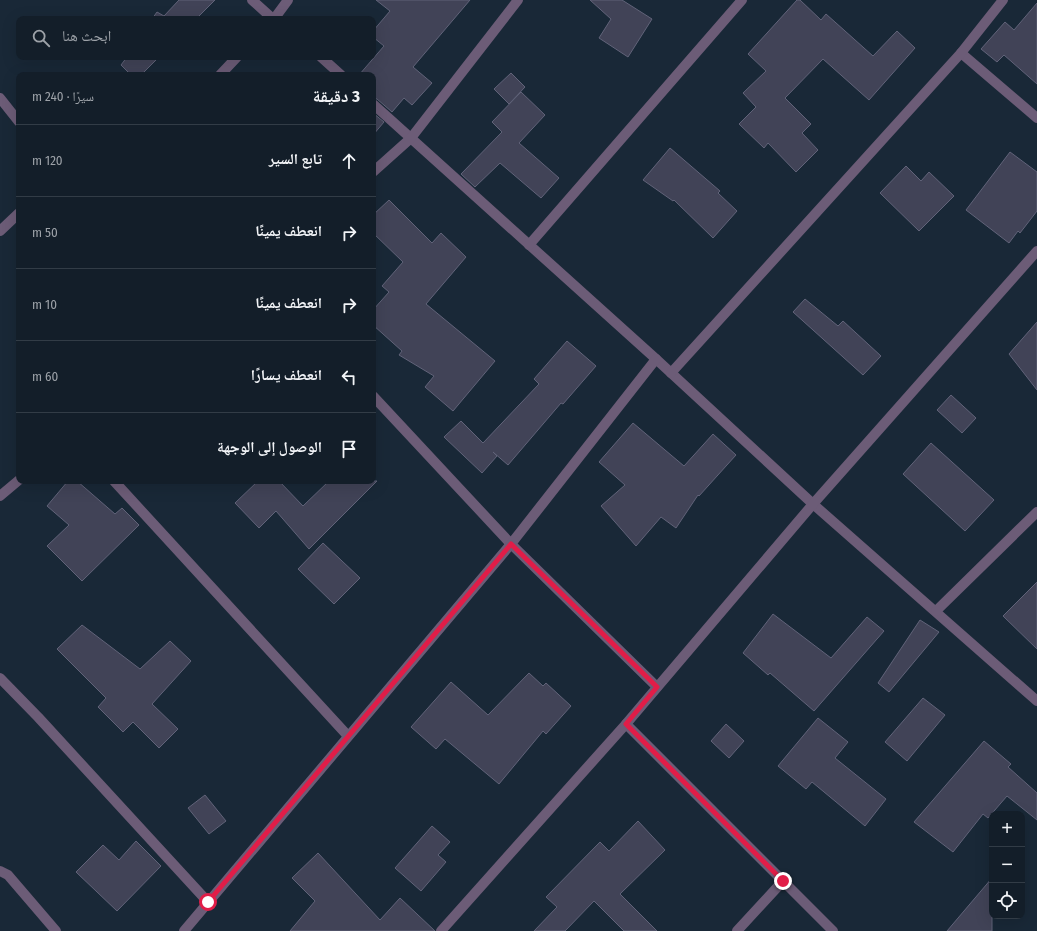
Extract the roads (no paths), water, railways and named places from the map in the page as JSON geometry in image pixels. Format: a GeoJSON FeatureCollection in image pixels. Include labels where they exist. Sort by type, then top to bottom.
{"type":"FeatureCollection","features":[{"type":"Feature","properties":{"kind":"street"},"geometry":{"type":"LineString","coordinates":[[252,0],[270,16]]}},
{"type":"Feature","properties":{"kind":"street"},"geometry":{"type":"LineString","coordinates":[[275,16],[288,0]]}},
{"type":"Feature","properties":{"kind":"street"},"geometry":{"type":"LineString","coordinates":[[376,169],[411,138],[518,0]]}},
{"type":"Feature","properties":{"kind":"street"},"geometry":{"type":"LineString","coordinates":[[529,245],[742,0]]}},
{"type":"Feature","properties":{"kind":"street"},"geometry":{"type":"LineString","coordinates":[[671,373],[961,53],[1003,0]]}},
{"type":"Feature","properties":{"kind":"street"},"geometry":{"type":"LineString","coordinates":[[961,53],[1037,118]]}},
{"type":"Feature","properties":{"kind":"street"},"geometry":{"type":"LineString","coordinates":[[223,72],[234,60]]}},
{"type":"Feature","properties":{"kind":"street"},"geometry":{"type":"LineString","coordinates":[[324,60],[338,72]]}},
{"type":"Feature","properties":{"kind":"street"},"geometry":{"type":"LineString","coordinates":[[0,98],[16,118]]}},
{"type":"Feature","properties":{"kind":"street"},"geometry":{"type":"LineString","coordinates":[[376,107],[656,359],[813,504],[1037,701]]}},
{"type":"Feature","properties":{"kind":"street"},"geometry":{"type":"LineString","coordinates":[[0,231],[16,216]]}},
{"type":"Feature","properties":{"kind":"street"},"geometry":{"type":"LineString","coordinates":[[441,931],[626,724],[813,504],[1037,251]]}},
{"type":"Feature","properties":{"kind":"street"},"geometry":{"type":"LineString","coordinates":[[184,931],[511,544],[656,359]]}},
{"type":"Feature","properties":{"kind":"street"},"geometry":{"type":"LineString","coordinates":[[376,399],[511,544],[657,687]]}},
{"type":"Feature","properties":{"kind":"street"},"geometry":{"type":"LineString","coordinates":[[0,496],[16,483]]}},
{"type":"Feature","properties":{"kind":"street"},"geometry":{"type":"LineString","coordinates":[[117,484],[348,736]]}},
{"type":"Feature","properties":{"kind":"street"},"geometry":{"type":"LineString","coordinates":[[936,611],[1037,512]]}},
{"type":"Feature","properties":{"kind":"street"},"geometry":{"type":"LineString","coordinates":[[0,678],[38,717],[208,902]]}},
{"type":"Feature","properties":{"kind":"street"},"geometry":{"type":"LineString","coordinates":[[626,724],[833,931]]}},
{"type":"Feature","properties":{"kind":"street"},"geometry":{"type":"LineString","coordinates":[[0,871],[8,876],[56,931]]}},
{"type":"Feature","properties":{"kind":"street"},"geometry":{"type":"LineString","coordinates":[[737,931],[783,881]]}}]}
